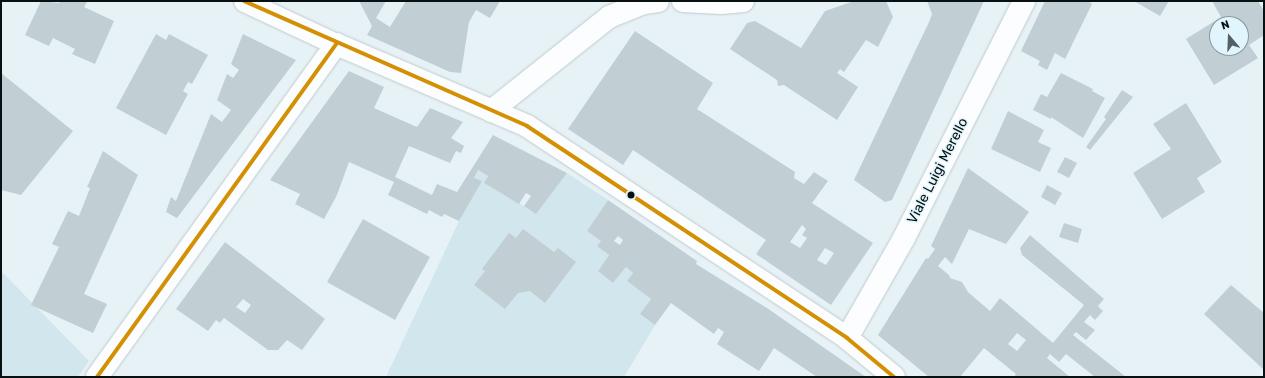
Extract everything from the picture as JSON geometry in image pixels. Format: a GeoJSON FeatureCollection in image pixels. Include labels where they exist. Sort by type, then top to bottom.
{"type":"FeatureCollection","features":[{"type":"Feature","properties":{"kind":"street"},"geometry":{"type":"LineString","coordinates":[[244,1],[336,44],[527,126],[847,338],[893,377]]}},
{"type":"Feature","properties":{"kind":"street"},"geometry":{"type":"LineString","coordinates":[[491,111],[609,17],[644,3],[658,1]]}},
{"type":"Feature","properties":{"kind":"street"},"geometry":{"type":"LineString","coordinates":[[683,1],[721,4],[744,1]]}},
{"type":"Feature","properties":{"kind":"street","name":"Viale Luigi Merello"},"geometry":{"type":"LineString","coordinates":[[847,338],[904,238],[1024,1]]}},
{"type":"Feature","properties":{"kind":"street"},"geometry":{"type":"LineString","coordinates":[[97,377],[336,44]]}},
{"type":"Feature","properties":{"kind":"shaded area"},"geometry":{"type":"Polygon","coordinates":[[[478,170],[488,176],[484,183],[536,213],[567,173],[608,200],[587,231],[601,241],[597,246],[609,255],[598,271],[613,283],[626,267],[633,273],[627,281],[651,299],[640,314],[655,325],[624,377],[386,377],[459,221],[481,181],[474,178],[478,170]]]}},
{"type":"Feature","properties":{"kind":"shaded area"},"geometry":{"type":"Polygon","coordinates":[[[1,271],[89,361],[78,377],[1,377],[1,271]]]}},
{"type":"Feature","properties":{"kind":"building"},"geometry":{"type":"Polygon","coordinates":[[[41,1],[59,3],[60,1],[84,1],[87,2],[84,7],[114,21],[95,64],[72,54],[75,49],[53,38],[49,46],[25,35],[41,1]]]}},
{"type":"Feature","properties":{"kind":"building"},"geometry":{"type":"Polygon","coordinates":[[[359,1],[386,1],[376,18],[390,27],[406,1],[500,1],[490,18],[476,10],[469,22],[461,73],[450,72],[367,35],[372,26],[359,1]]]}},
{"type":"Feature","properties":{"kind":"building"},"geometry":{"type":"Polygon","coordinates":[[[854,1],[886,1],[893,17],[878,47],[866,40],[844,72],[840,69],[837,73],[858,87],[837,120],[784,85],[778,86],[777,80],[730,49],[747,23],[755,21],[801,48],[825,11],[854,1]]]}},
{"type":"Feature","properties":{"kind":"building"},"geometry":{"type":"Polygon","coordinates":[[[927,1],[984,1],[892,200],[885,202],[854,180],[929,22],[932,14],[927,1]]]}},
{"type":"Feature","properties":{"kind":"building"},"geometry":{"type":"Polygon","coordinates":[[[1045,1],[1088,1],[1092,4],[1065,59],[1055,53],[1047,70],[1038,65],[1040,61],[1021,51],[1045,1]]]}},
{"type":"Feature","properties":{"kind":"building"},"geometry":{"type":"Polygon","coordinates":[[[1134,1],[1169,1],[1160,16],[1134,1]]]}},
{"type":"Feature","properties":{"kind":"building"},"geometry":{"type":"Polygon","coordinates":[[[1212,1],[1258,1],[1264,11],[1264,35],[1249,45],[1249,16],[1220,16],[1212,1]]]}},
{"type":"Feature","properties":{"kind":"building"},"geometry":{"type":"Polygon","coordinates":[[[1209,25],[1209,56],[1249,56],[1249,45],[1258,58],[1214,85],[1186,39],[1209,25]]]}},
{"type":"Feature","properties":{"kind":"building"},"geometry":{"type":"Polygon","coordinates":[[[635,31],[713,83],[697,109],[795,172],[794,178],[804,184],[814,172],[828,181],[812,203],[873,243],[831,305],[756,254],[766,240],[633,150],[623,165],[568,129],[635,31]],[[802,225],[790,242],[800,248],[807,238],[802,235],[806,229],[802,225]],[[825,248],[817,260],[826,265],[834,253],[825,248]]]}},
{"type":"Feature","properties":{"kind":"building"},"geometry":{"type":"Polygon","coordinates":[[[156,34],[166,40],[169,34],[208,55],[192,84],[188,82],[183,91],[188,94],[166,135],[116,108],[156,34]]]}},
{"type":"Feature","properties":{"kind":"building"},"geometry":{"type":"Polygon","coordinates":[[[243,34],[296,60],[177,218],[166,212],[171,197],[176,201],[211,114],[222,122],[231,110],[217,100],[227,74],[233,78],[239,70],[231,64],[243,34]]]}},
{"type":"Feature","properties":{"kind":"building"},"geometry":{"type":"Polygon","coordinates":[[[349,71],[384,87],[374,108],[417,127],[430,108],[463,122],[451,138],[464,146],[461,153],[456,151],[450,163],[409,146],[395,177],[432,195],[437,184],[457,192],[493,135],[567,173],[536,214],[524,206],[531,196],[526,193],[519,204],[484,183],[488,176],[478,170],[474,178],[482,181],[459,221],[444,214],[442,217],[429,210],[427,214],[388,195],[394,182],[349,162],[337,195],[324,219],[295,204],[300,194],[270,180],[349,71]]]}},
{"type":"Feature","properties":{"kind":"building"},"geometry":{"type":"Polygon","coordinates":[[[1,73],[73,131],[21,195],[1,190],[1,73]]]}},
{"type":"Feature","properties":{"kind":"building"},"geometry":{"type":"Polygon","coordinates":[[[1061,73],[1093,89],[1092,91],[1105,98],[1083,138],[1051,117],[1051,119],[1033,110],[1041,94],[1047,97],[1061,73]]]}},
{"type":"Feature","properties":{"kind":"building"},"geometry":{"type":"Polygon","coordinates":[[[1122,90],[1133,97],[1090,150],[1086,147],[1106,119],[1104,117],[1122,90]]]}},
{"type":"Feature","properties":{"kind":"building"},"geometry":{"type":"Polygon","coordinates":[[[1186,103],[1222,162],[1197,178],[1205,192],[1162,219],[1133,173],[1171,149],[1153,124],[1186,103]]]}},
{"type":"Feature","properties":{"kind":"building"},"geometry":{"type":"Polygon","coordinates":[[[1008,111],[1044,130],[1038,142],[1051,148],[1040,172],[991,149],[1008,111]]]}},
{"type":"Feature","properties":{"kind":"building"},"geometry":{"type":"Polygon","coordinates":[[[103,151],[138,175],[84,294],[107,304],[93,333],[31,305],[59,247],[52,244],[68,211],[79,216],[90,188],[87,187],[103,151]]]}},
{"type":"Feature","properties":{"kind":"building"},"geometry":{"type":"Polygon","coordinates":[[[1065,157],[1077,163],[1069,178],[1057,172],[1065,157]]]}},
{"type":"Feature","properties":{"kind":"building"},"geometry":{"type":"Polygon","coordinates":[[[968,168],[1029,212],[1006,244],[969,229],[952,264],[945,257],[938,266],[949,275],[950,278],[962,282],[968,292],[990,311],[1000,298],[1053,343],[1084,305],[1022,255],[1020,248],[1030,235],[1104,299],[1098,306],[1103,311],[1095,320],[1090,315],[1084,322],[1095,330],[1086,340],[1076,332],[1073,335],[1126,377],[1095,377],[1066,354],[1059,362],[1050,354],[1047,358],[1070,377],[1014,377],[1016,374],[984,348],[960,377],[929,377],[878,335],[926,258],[928,259],[935,249],[931,246],[968,168]],[[1017,333],[1008,344],[1017,351],[1026,340],[1017,333]]]}},
{"type":"Feature","properties":{"kind":"building"},"geometry":{"type":"Polygon","coordinates":[[[1047,185],[1062,193],[1055,205],[1041,197],[1047,185]]]}},
{"type":"Feature","properties":{"kind":"building"},"geometry":{"type":"Polygon","coordinates":[[[608,200],[697,261],[696,264],[767,308],[866,377],[817,377],[774,348],[759,371],[717,344],[724,332],[718,328],[714,334],[671,303],[655,325],[640,314],[651,299],[627,281],[633,273],[626,267],[613,283],[598,271],[609,255],[597,246],[601,241],[587,231],[608,200]],[[618,236],[614,241],[620,245],[623,240],[618,236]]]}},
{"type":"Feature","properties":{"kind":"building"},"geometry":{"type":"Polygon","coordinates":[[[363,219],[430,257],[395,320],[327,282],[363,219]]]}},
{"type":"Feature","properties":{"kind":"building"},"geometry":{"type":"Polygon","coordinates":[[[1064,223],[1082,229],[1078,243],[1059,237],[1064,223]]]}},
{"type":"Feature","properties":{"kind":"building"},"geometry":{"type":"Polygon","coordinates":[[[523,229],[554,252],[558,248],[576,262],[545,303],[530,291],[518,293],[505,309],[474,285],[485,271],[482,269],[509,233],[516,238],[523,229]]]}},
{"type":"Feature","properties":{"kind":"building"},"geometry":{"type":"Polygon","coordinates":[[[225,242],[325,319],[302,350],[287,340],[278,350],[268,350],[224,318],[220,323],[216,320],[208,331],[176,309],[225,242]],[[243,299],[236,307],[245,313],[251,305],[243,299]]]}},
{"type":"Feature","properties":{"kind":"building"},"geometry":{"type":"Polygon","coordinates":[[[1231,285],[1264,313],[1264,370],[1204,314],[1231,285]]]}},
{"type":"Feature","properties":{"kind":"transit line"},"geometry":{"type":"LineString","coordinates":[[244,1],[527,126],[847,338],[894,377]]}},
{"type":"Feature","properties":{"kind":"transit line"},"geometry":{"type":"LineString","coordinates":[[97,377],[336,44]]}}]}
